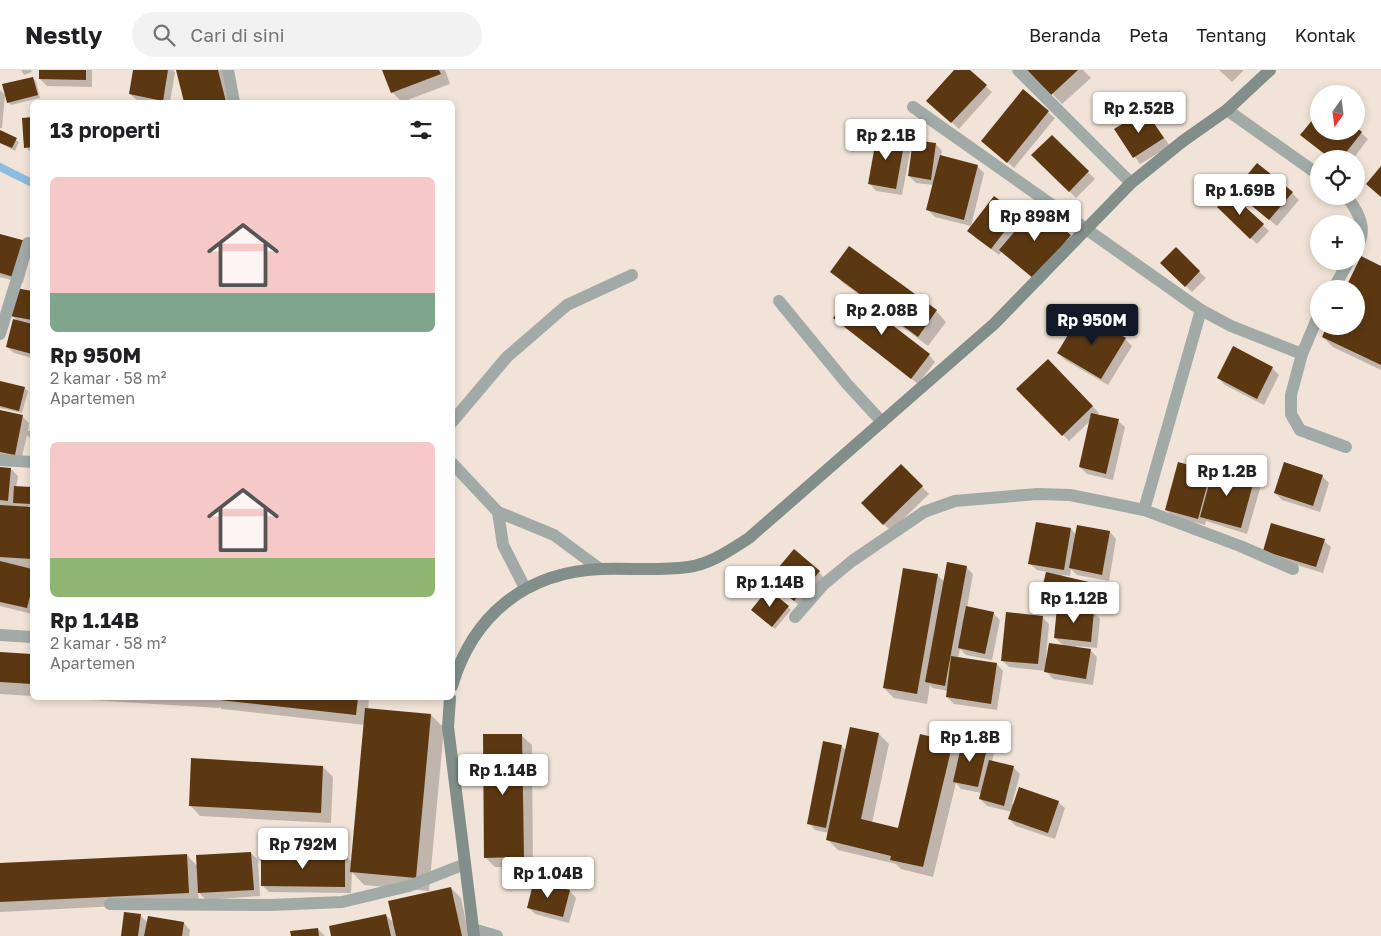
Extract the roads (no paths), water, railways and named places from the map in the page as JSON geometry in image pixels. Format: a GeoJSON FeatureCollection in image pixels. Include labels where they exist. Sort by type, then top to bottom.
{"type":"FeatureCollection","features":[{"type":"Feature","properties":{"kind":"street"},"geometry":{"type":"LineString","coordinates":[[228,70],[234,100]]}},
{"type":"Feature","properties":{"kind":"street"},"geometry":{"type":"LineString","coordinates":[[1018,70],[1132,183]]}},
{"type":"Feature","properties":{"kind":"street"},"geometry":{"type":"LineString","coordinates":[[456,662],[482,624],[509,599],[526,588],[564,573],[600,569],[689,567],[717,559],[749,538],[994,324],[1132,183],[1183,141],[1227,110],[1270,70]]}},
{"type":"Feature","properties":{"kind":"street"},"geometry":{"type":"LineString","coordinates":[[913,107],[1201,310],[1232,326],[1302,354]]}},
{"type":"Feature","properties":{"kind":"street"},"geometry":{"type":"LineString","coordinates":[[1227,110],[1310,169]]}},
{"type":"Feature","properties":{"kind":"street"},"geometry":{"type":"LineString","coordinates":[[0,334],[28,243]]}},
{"type":"Feature","properties":{"kind":"street"},"geometry":{"type":"LineString","coordinates":[[455,419],[507,358],[567,305],[632,276]]}},
{"type":"Feature","properties":{"kind":"street"},"geometry":{"type":"LineString","coordinates":[[779,301],[847,384],[882,422]]}},
{"type":"Feature","properties":{"kind":"street"},"geometry":{"type":"LineString","coordinates":[[1144,510],[1201,310]]}},
{"type":"Feature","properties":{"kind":"street"},"geometry":{"type":"LineString","coordinates":[[1310,335],[1302,354],[1292,395],[1291,414],[1300,430],[1346,447]]}},
{"type":"Feature","properties":{"kind":"street"},"geometry":{"type":"LineString","coordinates":[[0,460],[30,462]]}},
{"type":"Feature","properties":{"kind":"street"},"geometry":{"type":"LineString","coordinates":[[455,466],[498,512],[554,535],[600,569]]}},
{"type":"Feature","properties":{"kind":"street"},"geometry":{"type":"LineString","coordinates":[[795,617],[823,585],[852,561],[924,512],[955,501],[1036,494],[1070,495],[1144,510],[1240,546],[1293,569]]}},
{"type":"Feature","properties":{"kind":"street"},"geometry":{"type":"LineString","coordinates":[[498,512],[503,545],[526,588]]}},
{"type":"Feature","properties":{"kind":"street"},"geometry":{"type":"LineString","coordinates":[[0,636],[30,637]]}},
{"type":"Feature","properties":{"kind":"street"},"geometry":{"type":"LineString","coordinates":[[450,700],[448,727],[474,932],[497,936]]}},
{"type":"Feature","properties":{"kind":"street"},"geometry":{"type":"LineString","coordinates":[[110,904],[270,905],[342,902],[409,886],[465,864]]}},
{"type":"Feature","properties":{"kind":"waterway"},"geometry":{"type":"LineString","coordinates":[[0,167],[30,182]]}}]}
